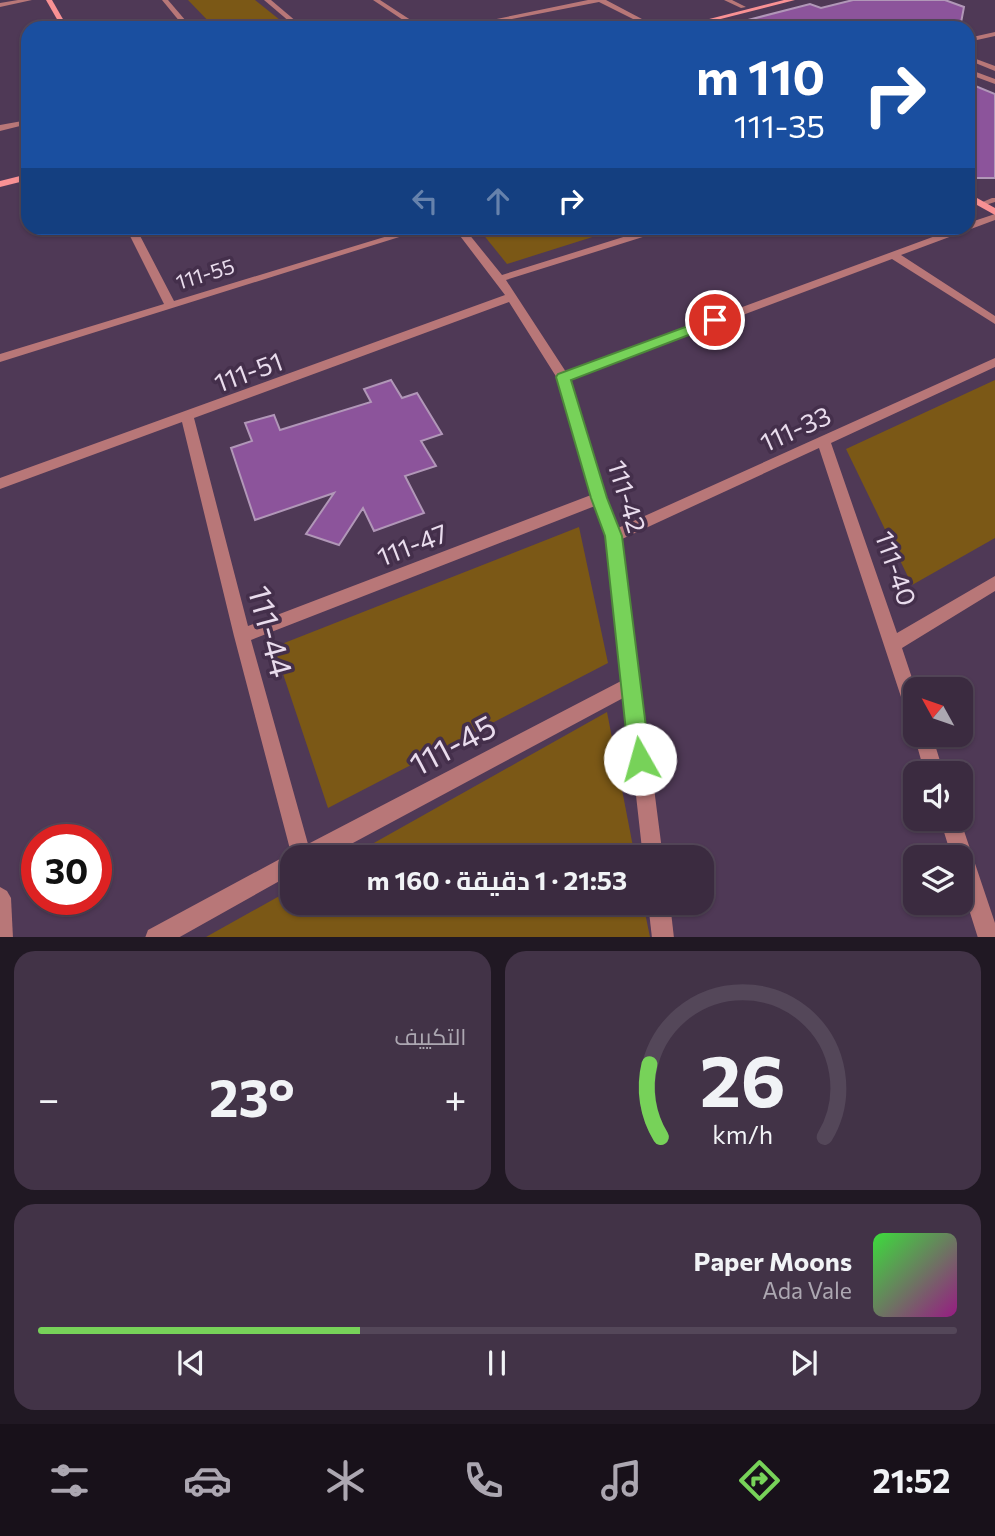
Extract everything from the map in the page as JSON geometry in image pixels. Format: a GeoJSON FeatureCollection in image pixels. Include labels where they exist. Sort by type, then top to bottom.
{"type":"FeatureCollection","features":[{"type":"Feature","properties":{"kind":"main road"},"geometry":{"type":"LineString","coordinates":[[49,0],[61,21]]}},
{"type":"Feature","properties":{"kind":"main road"},"geometry":{"type":"LineString","coordinates":[[685,21],[771,0]]}},
{"type":"Feature","properties":{"kind":"main road"},"geometry":{"type":"LineString","coordinates":[[706,21],[792,0]]}},
{"type":"Feature","properties":{"kind":"main road"},"geometry":{"type":"LineString","coordinates":[[0,184],[21,179]]}},
{"type":"Feature","properties":{"kind":"main road"},"geometry":{"type":"LineString","coordinates":[[0,192],[21,187]]}},
{"type":"Feature","properties":{"kind":"main road"},"geometry":{"type":"LineString","coordinates":[[975,200],[994,217]]}},
{"type":"Feature","properties":{"kind":"main road"},"geometry":{"type":"LineString","coordinates":[[975,210],[994,217]]}},
{"type":"Feature","properties":{"kind":"street"},"geometry":{"type":"LineString","coordinates":[[0,5],[29,0]]}},
{"type":"Feature","properties":{"kind":"street"},"geometry":{"type":"LineString","coordinates":[[165,0],[183,21]]}},
{"type":"Feature","properties":{"kind":"street"},"geometry":{"type":"LineString","coordinates":[[267,0],[292,21]]}},
{"type":"Feature","properties":{"kind":"street"},"geometry":{"type":"LineString","coordinates":[[376,0],[409,21]]}},
{"type":"Feature","properties":{"kind":"street"},"geometry":{"type":"LineString","coordinates":[[492,21],[599,0],[642,21]]}},
{"type":"Feature","properties":{"kind":"street"},"geometry":{"type":"LineString","coordinates":[[727,0],[743,7]]}},
{"type":"Feature","properties":{"kind":"street"},"geometry":{"type":"LineString","coordinates":[[975,38],[995,34]]}},
{"type":"Feature","properties":{"kind":"street"},"geometry":{"type":"LineString","coordinates":[[975,61],[995,69]]}},
{"type":"Feature","properties":{"kind":"street"},"geometry":{"type":"LineString","coordinates":[[975,74],[995,82]]}},
{"type":"Feature","properties":{"kind":"street"},"geometry":{"type":"LineString","coordinates":[[0,128],[21,124]]}},
{"type":"Feature","properties":{"kind":"street"},"geometry":{"type":"LineString","coordinates":[[975,224],[994,217]]}},
{"type":"Feature","properties":{"kind":"street"},"geometry":{"type":"LineString","coordinates":[[137,235],[170,304]]}},
{"type":"Feature","properties":{"kind":"street","name":"111-55"},"geometry":{"type":"LineString","coordinates":[[0,358],[400,235]]}},
{"type":"Feature","properties":{"kind":"street","name":"111-42"},"geometry":{"type":"LineString","coordinates":[[465,235],[500,279],[563,377],[599,498],[614,536],[651,845]]}},
{"type":"Feature","properties":{"kind":"street"},"geometry":{"type":"LineString","coordinates":[[500,279],[639,235]]}},
{"type":"Feature","properties":{"kind":"street"},"geometry":{"type":"LineString","coordinates":[[563,377],[944,235]]}},
{"type":"Feature","properties":{"kind":"street"},"geometry":{"type":"LineString","coordinates":[[892,254],[995,321]]}},
{"type":"Feature","properties":{"kind":"street","name":"111-51"},"geometry":{"type":"LineString","coordinates":[[0,484],[188,418],[511,297]]}},
{"type":"Feature","properties":{"kind":"street","name":"111-33"},"geometry":{"type":"LineString","coordinates":[[614,536],[995,362]]}},
{"type":"Feature","properties":{"kind":"street","name":"111-44"},"geometry":{"type":"LineString","coordinates":[[188,418],[242,636],[299,845]]}},
{"type":"Feature","properties":{"kind":"street","name":"111-40"},"geometry":{"type":"LineString","coordinates":[[824,442],[904,677]]}},
{"type":"Feature","properties":{"kind":"street","name":"111-47"},"geometry":{"type":"LineString","coordinates":[[242,636],[599,498]]}},
{"type":"Feature","properties":{"kind":"street"},"geometry":{"type":"LineString","coordinates":[[893,644],[995,583]]}},
{"type":"Feature","properties":{"kind":"street","name":"111-45"},"geometry":{"type":"LineString","coordinates":[[328,845],[630,685]]}},
{"type":"Feature","properties":{"kind":"street"},"geometry":{"type":"LineString","coordinates":[[954,831],[989,937]]}},
{"type":"Feature","properties":{"kind":"street"},"geometry":{"type":"LineString","coordinates":[[156,937],[280,870]]}},
{"type":"Feature","properties":{"kind":"street"},"geometry":{"type":"LineString","coordinates":[[0,898],[2,937]]}},
{"type":"Feature","properties":{"kind":"street"},"geometry":{"type":"LineString","coordinates":[[660,915],[663,937]]}},
{"type":"Feature","properties":{"kind":"lane"},"geometry":{"type":"LineString","coordinates":[[982,204],[995,200]]}},
{"type":"Feature","properties":{"kind":"shaded area"},"geometry":{"type":"Polygon","coordinates":[[[188,0],[255,0],[281,21],[208,21],[188,0]]]}},
{"type":"Feature","properties":{"kind":"shaded area"},"geometry":{"type":"Polygon","coordinates":[[[484,235],[599,235],[507,264],[484,235]]]}},
{"type":"Feature","properties":{"kind":"shaded area"},"geometry":{"type":"Polygon","coordinates":[[[995,380],[995,538],[912,585],[846,449],[995,380]]]}},
{"type":"Feature","properties":{"kind":"shaded area"},"geometry":{"type":"Polygon","coordinates":[[[579,527],[608,663],[328,808],[274,647],[579,527]]]}},
{"type":"Feature","properties":{"kind":"shaded area"},"geometry":{"type":"Polygon","coordinates":[[[607,712],[633,845],[370,845],[607,712]]]}},
{"type":"Feature","properties":{"kind":"shaded area"},"geometry":{"type":"Polygon","coordinates":[[[280,896],[280,915],[645,915],[650,937],[206,937],[280,896]]]}},
{"type":"Feature","properties":{"kind":"building"},"geometry":{"type":"Polygon","coordinates":[[[853,0],[945,0],[964,7],[961,21],[748,21],[810,4],[821,8],[853,0]]]}},
{"type":"Feature","properties":{"kind":"building"},"geometry":{"type":"Polygon","coordinates":[[[975,86],[995,94],[995,178],[975,178],[975,86]]]}},
{"type":"Feature","properties":{"kind":"building"},"geometry":{"type":"Polygon","coordinates":[[[391,380],[402,398],[417,393],[442,434],[421,441],[436,466],[405,476],[424,513],[374,531],[363,508],[339,545],[306,534],[334,493],[255,520],[231,448],[252,441],[245,423],[274,415],[280,430],[371,402],[364,389],[391,380]]]}},
{"type":"Feature","properties":{"kind":"route"},"geometry":{"type":"LineString","coordinates":[[640,759],[614,536],[599,498],[563,377],[715,320]]}}]}
